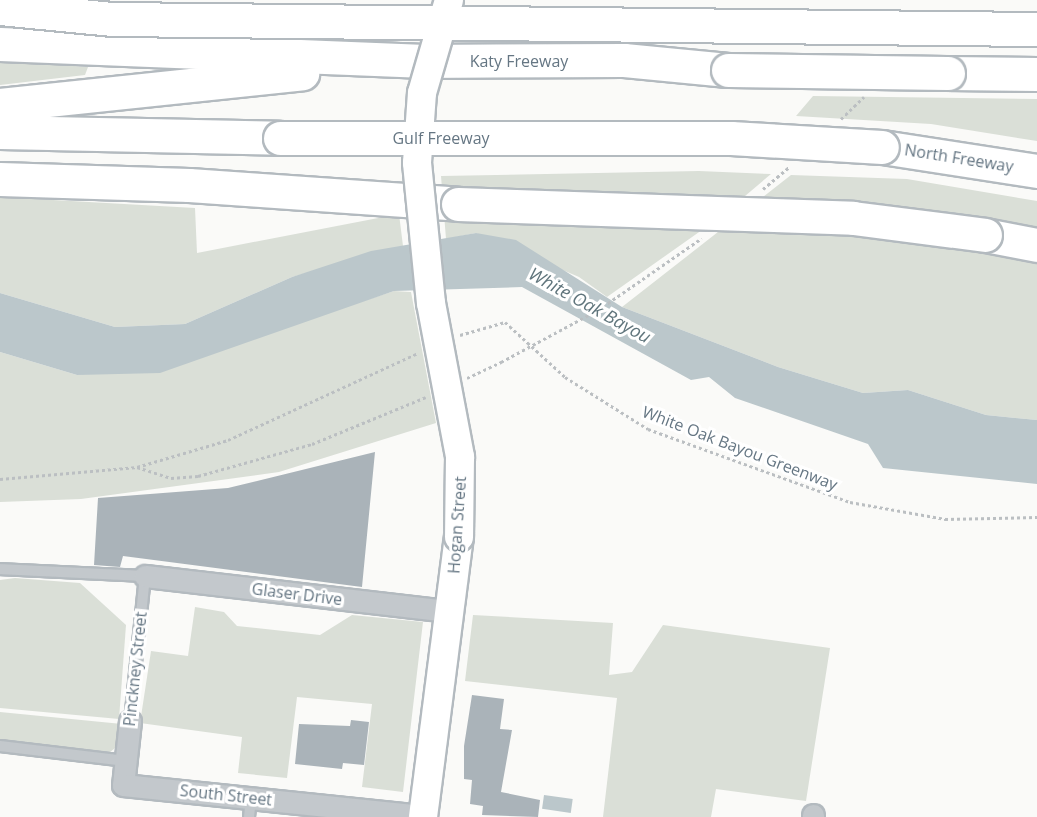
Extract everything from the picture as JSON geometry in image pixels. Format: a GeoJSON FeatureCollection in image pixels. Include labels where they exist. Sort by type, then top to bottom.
{"type":"FeatureCollection","features":[{"type":"Feature","properties":{"kind":"highway"},"geometry":{"type":"LineString","coordinates":[[0,1],[82,0]]}},
{"type":"Feature","properties":{"kind":"highway"},"geometry":{"type":"LineString","coordinates":[[0,8],[112,19],[1037,29]]}},
{"type":"Feature","properties":{"kind":"highway","name":"Katy Freeway"},"geometry":{"type":"LineString","coordinates":[[0,44],[419,61],[624,60],[728,70],[1037,74]]}},
{"type":"Feature","properties":{"kind":"highway"},"geometry":{"type":"LineString","coordinates":[[0,105],[419,61]]}},
{"type":"Feature","properties":{"kind":"highway","name":"Gulf Freeway"},"geometry":{"type":"LineString","coordinates":[[0,132],[280,138],[731,138],[882,147]]}},
{"type":"Feature","properties":{"kind":"highway","name":"North Freeway"},"geometry":{"type":"LineString","coordinates":[[882,147],[1037,171]]}},
{"type":"Feature","properties":{"kind":"highway"},"geometry":{"type":"LineString","coordinates":[[0,179],[189,185],[458,204],[853,218],[1037,245]]}},
{"type":"Feature","properties":{"kind":"main road","name":"Hogan Street"},"geometry":{"type":"LineString","coordinates":[[424,817],[459,537],[460,457],[430,291],[417,163],[422,93],[448,0]]}},
{"type":"Feature","properties":{"kind":"street","name":"Glaser Drive"},"geometry":{"type":"LineString","coordinates":[[145,576],[449,611]]}},
{"type":"Feature","properties":{"kind":"street","name":"Pinckney Street"},"geometry":{"type":"LineString","coordinates":[[126,760],[130,720]]}},
{"type":"Feature","properties":{"kind":"street","name":"South Street"},"geometry":{"type":"LineString","coordinates":[[126,760],[123,785],[250,808],[424,817]]}},
{"type":"Feature","properties":{"kind":"lane"},"geometry":{"type":"LineString","coordinates":[[0,569],[145,576]]}},
{"type":"Feature","properties":{"kind":"lane","name":"Pinckney Street"},"geometry":{"type":"LineString","coordinates":[[130,720],[145,576]]}},
{"type":"Feature","properties":{"kind":"lane"},"geometry":{"type":"LineString","coordinates":[[0,746],[126,760]]}},
{"type":"Feature","properties":{"kind":"path"},"geometry":{"type":"LineString","coordinates":[[837,123],[870,91]]}},
{"type":"Feature","properties":{"kind":"path"},"geometry":{"type":"LineString","coordinates":[[759,193],[794,162]]}},
{"type":"Feature","properties":{"kind":"path"},"geometry":{"type":"LineString","coordinates":[[459,382],[501,362],[598,309],[705,237]]}},
{"type":"Feature","properties":{"kind":"path","name":"White Oak Bayou Greenway"},"geometry":{"type":"LineString","coordinates":[[448,339],[505,322],[565,376],[648,429],[850,502],[945,519],[1037,517]]}},
{"type":"Feature","properties":{"kind":"path"},"geometry":{"type":"LineString","coordinates":[[0,479],[137,467],[228,440],[427,349]]}},
{"type":"Feature","properties":{"kind":"path"},"geometry":{"type":"LineString","coordinates":[[137,467],[171,478],[198,477],[312,444],[437,392]]}},
{"type":"Feature","properties":{"kind":"shaded area"},"geometry":{"type":"Polygon","coordinates":[[[0,61],[88,67],[85,75],[0,85],[0,61]]]}},
{"type":"Feature","properties":{"kind":"shaded area"},"geometry":{"type":"Polygon","coordinates":[[[813,96],[1037,99],[1037,141],[931,124],[796,116],[813,96]]]}},
{"type":"Feature","properties":{"kind":"shaded area"},"geometry":{"type":"Polygon","coordinates":[[[699,171],[771,174],[719,218],[607,297],[579,277],[476,233],[446,239],[441,176],[699,171]]]}},
{"type":"Feature","properties":{"kind":"shaded area"},"geometry":{"type":"Polygon","coordinates":[[[791,175],[907,179],[1037,201],[1037,420],[986,415],[908,390],[863,393],[778,367],[622,307],[791,175]]]}},
{"type":"Feature","properties":{"kind":"shaded area"},"geometry":{"type":"Polygon","coordinates":[[[0,197],[195,208],[197,253],[399,214],[403,246],[292,277],[185,324],[115,327],[0,293],[0,197]]]}},
{"type":"Feature","properties":{"kind":"shaded area"},"geometry":{"type":"Polygon","coordinates":[[[394,291],[411,292],[436,423],[279,472],[81,499],[0,502],[0,352],[77,375],[245,340],[394,291]]]}},
{"type":"Feature","properties":{"kind":"shaded area"},"geometry":{"type":"Polygon","coordinates":[[[15,578],[80,583],[126,625],[119,719],[0,708],[0,580],[15,578]]]}},
{"type":"Feature","properties":{"kind":"shaded area"},"geometry":{"type":"Polygon","coordinates":[[[195,607],[224,612],[237,626],[320,635],[352,615],[423,622],[403,792],[362,787],[372,704],[297,697],[287,778],[238,773],[242,737],[140,723],[151,651],[188,656],[195,607]]]}},
{"type":"Feature","properties":{"kind":"shaded area"},"geometry":{"type":"Polygon","coordinates":[[[473,615],[613,623],[609,675],[632,672],[663,625],[830,648],[806,801],[716,789],[711,817],[603,817],[617,698],[465,681],[473,615]]]}},
{"type":"Feature","properties":{"kind":"shaded area"},"geometry":{"type":"Polygon","coordinates":[[[0,712],[122,724],[119,745],[110,752],[0,740],[0,712]]]}},
{"type":"Feature","properties":{"kind":"water","name":"White Oak Bayou"},"geometry":{"type":"Polygon","coordinates":[[[476,233],[516,240],[622,307],[778,367],[863,393],[908,390],[986,415],[1037,420],[1037,484],[883,468],[868,444],[735,398],[709,377],[691,380],[522,287],[394,291],[160,373],[77,375],[0,352],[0,293],[115,327],[185,324],[292,277],[371,251],[476,233]]]}},
{"type":"Feature","properties":{"kind":"water"},"geometry":{"type":"Polygon","coordinates":[[[544,795],[573,799],[571,813],[542,809],[544,795]]]}},
{"type":"Feature","properties":{"kind":"building"},"geometry":{"type":"Polygon","coordinates":[[[375,452],[362,587],[123,556],[120,567],[94,565],[98,498],[228,488],[375,452]]]}},
{"type":"Feature","properties":{"kind":"building"},"geometry":{"type":"Polygon","coordinates":[[[472,695],[504,699],[500,729],[512,730],[501,792],[540,800],[538,817],[482,815],[483,806],[470,804],[472,780],[464,779],[464,746],[472,695]]]}},
{"type":"Feature","properties":{"kind":"building"},"geometry":{"type":"Polygon","coordinates":[[[351,720],[369,722],[364,765],[343,763],[342,769],[295,764],[299,724],[350,726],[351,720]]]}}]}
